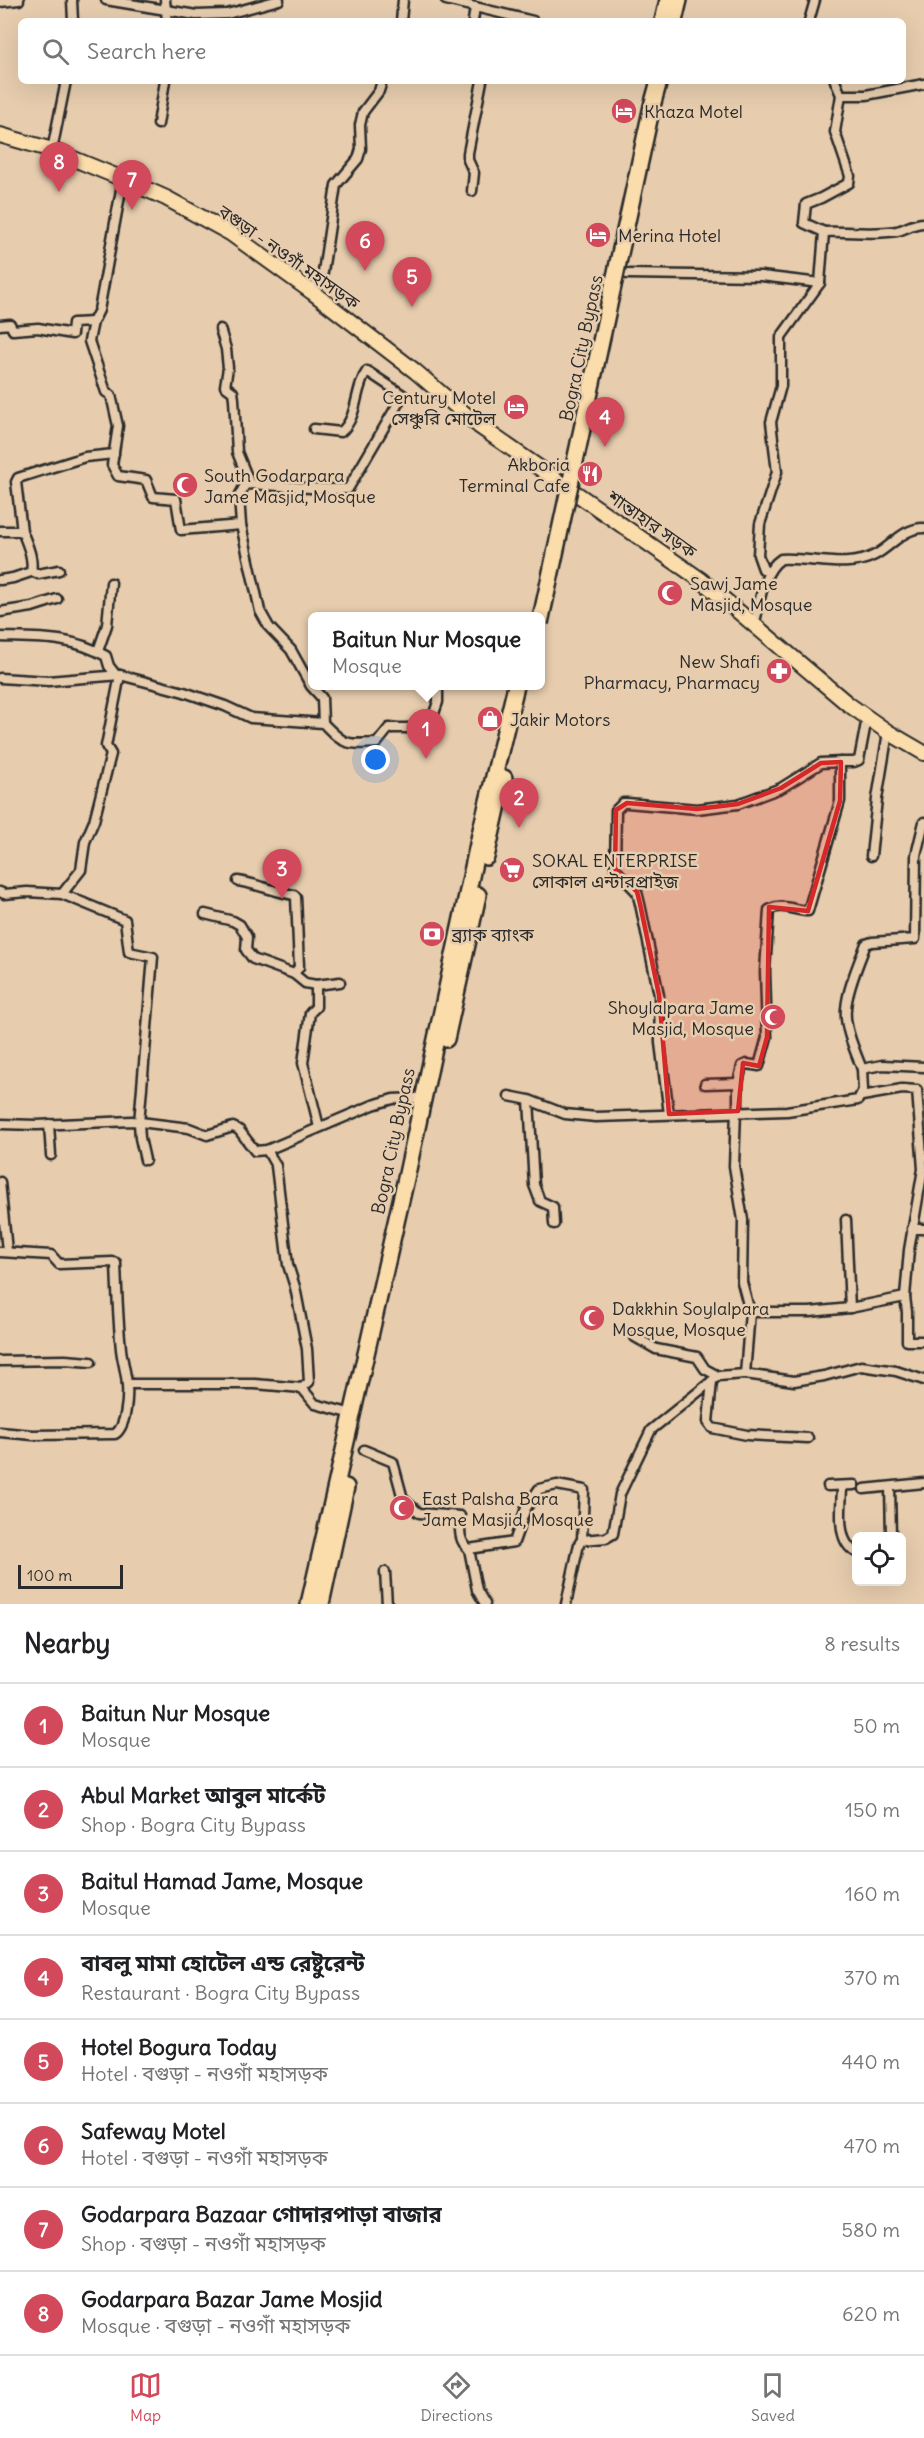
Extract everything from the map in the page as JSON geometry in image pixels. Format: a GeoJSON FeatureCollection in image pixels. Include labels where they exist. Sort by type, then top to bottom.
{"type":"FeatureCollection","features":[{"type":"Feature","properties":{"kind":"highway"},"geometry":{"type":"LineString","coordinates":[[664,18],[668,0]]}},
{"type":"Feature","properties":{"kind":"highway"},"geometry":{"type":"LineString","coordinates":[[675,18],[679,0]]}},
{"type":"Feature","properties":{"kind":"highway","name":"Bogra City Bypass"},"geometry":{"type":"LineString","coordinates":[[543,612],[557,551],[650,84]]}},
{"type":"Feature","properties":{"kind":"highway","name":"Bogra City Bypass"},"geometry":{"type":"LineString","coordinates":[[533,612],[647,105],[658,84]]}},
{"type":"Feature","properties":{"kind":"highway","name":"Bogra City Bypass"},"geometry":{"type":"LineString","coordinates":[[321,1604],[362,1408],[394,1277],[446,1041],[515,690]]}},
{"type":"Feature","properties":{"kind":"highway","name":"Bogra City Bypass"},"geometry":{"type":"LineString","coordinates":[[309,1604],[487,830],[524,690]]}},
{"type":"Feature","properties":{"kind":"highway"},"geometry":{"type":"LineString","coordinates":[[446,1041],[463,1015]]}},
{"type":"Feature","properties":{"kind":"main road","name":"বগুড়া - নওগাঁ মহাসড়ক"},"geometry":{"type":"LineString","coordinates":[[0,135],[52,150],[123,179],[166,198],[230,233],[415,371]]}},
{"type":"Feature","properties":{"kind":"main road","name":"শান্তাহার সড়ক"},"geometry":{"type":"LineString","coordinates":[[415,371],[478,426],[701,580],[867,718],[924,753]]}},
{"type":"Feature","properties":{"kind":"street"},"geometry":{"type":"LineString","coordinates":[[0,2],[19,0]]}},
{"type":"Feature","properties":{"kind":"street"},"geometry":{"type":"LineString","coordinates":[[72,0],[73,18]]}},
{"type":"Feature","properties":{"kind":"street"},"geometry":{"type":"LineString","coordinates":[[106,0],[196,15],[227,14],[279,0]]}},
{"type":"Feature","properties":{"kind":"street"},"geometry":{"type":"LineString","coordinates":[[165,0],[167,18]]}},
{"type":"Feature","properties":{"kind":"street"},"geometry":{"type":"LineString","coordinates":[[401,18],[403,0]]}},
{"type":"Feature","properties":{"kind":"street"},"geometry":{"type":"LineString","coordinates":[[446,0],[521,18]]}},
{"type":"Feature","properties":{"kind":"street"},"geometry":{"type":"LineString","coordinates":[[810,18],[815,0]]}},
{"type":"Feature","properties":{"kind":"street"},"geometry":{"type":"LineString","coordinates":[[473,18],[475,7]]}},
{"type":"Feature","properties":{"kind":"street"},"geometry":{"type":"LineString","coordinates":[[52,150],[65,84]]}},
{"type":"Feature","properties":{"kind":"street"},"geometry":{"type":"LineString","coordinates":[[158,124],[165,84]]}},
{"type":"Feature","properties":{"kind":"street"},"geometry":{"type":"LineString","coordinates":[[312,292],[323,272],[336,185],[358,159],[361,149],[360,125],[363,112],[379,91],[381,84]]}},
{"type":"Feature","properties":{"kind":"street"},"geometry":{"type":"LineString","coordinates":[[472,191],[474,173],[468,160],[468,153],[481,84]]}},
{"type":"Feature","properties":{"kind":"street"},"geometry":{"type":"LineString","coordinates":[[836,84],[842,95],[835,132],[850,176],[849,183],[806,204],[804,223],[824,232],[865,233],[899,231],[914,224],[924,223]]}},
{"type":"Feature","properties":{"kind":"street"},"geometry":{"type":"LineString","coordinates":[[842,95],[866,95],[924,84]]}},
{"type":"Feature","properties":{"kind":"street"},"geometry":{"type":"LineString","coordinates":[[123,179],[99,310],[93,321],[89,341],[106,392],[111,395],[118,420],[112,465],[118,476],[146,480],[153,497],[176,499],[181,530],[241,525]]}},
{"type":"Feature","properties":{"kind":"street"},"geometry":{"type":"LineString","coordinates":[[768,572],[763,569],[758,555],[760,524],[777,472],[771,422],[781,386],[781,337],[820,283],[824,232]]}},
{"type":"Feature","properties":{"kind":"street"},"geometry":{"type":"LineString","coordinates":[[627,274],[760,276],[820,283]]}},
{"type":"Feature","properties":{"kind":"street"},"geometry":{"type":"LineString","coordinates":[[0,325],[10,324],[13,330],[38,328],[72,334],[73,323],[93,321]]}},
{"type":"Feature","properties":{"kind":"street"},"geometry":{"type":"LineString","coordinates":[[220,329],[226,349],[228,368],[225,386],[233,392],[234,399],[237,452],[250,484]]}},
{"type":"Feature","properties":{"kind":"street"},"geometry":{"type":"LineString","coordinates":[[308,681],[291,650],[270,627],[260,611],[241,525],[239,496],[245,485],[250,484],[348,489],[403,395],[367,371],[354,414],[346,427],[341,432],[314,429]]}},
{"type":"Feature","properties":{"kind":"street"},"geometry":{"type":"LineString","coordinates":[[32,571],[30,552],[22,531],[16,482],[18,478],[76,459],[114,454]]}},
{"type":"Feature","properties":{"kind":"street"},"geometry":{"type":"LineString","coordinates":[[754,626],[768,572],[781,559],[854,562],[876,555],[912,529],[924,528]]}},
{"type":"Feature","properties":{"kind":"street"},"geometry":{"type":"LineString","coordinates":[[0,531],[22,531]]}},
{"type":"Feature","properties":{"kind":"street"},"geometry":{"type":"LineString","coordinates":[[0,580],[32,571],[38,574],[59,570]]}},
{"type":"Feature","properties":{"kind":"street"},"geometry":{"type":"LineString","coordinates":[[98,651],[107,625],[111,583]]}},
{"type":"Feature","properties":{"kind":"street"},"geometry":{"type":"LineString","coordinates":[[0,612],[32,607],[57,598]]}},
{"type":"Feature","properties":{"kind":"street"},"geometry":{"type":"LineString","coordinates":[[0,637],[64,639],[98,651],[105,656],[111,670],[118,675]]}},
{"type":"Feature","properties":{"kind":"street"},"geometry":{"type":"LineString","coordinates":[[0,678],[48,681],[118,675],[184,692],[251,718],[323,723]]}},
{"type":"Feature","properties":{"kind":"street"},"geometry":{"type":"LineString","coordinates":[[62,894],[81,870],[86,842],[99,803],[111,753],[106,746],[118,675]]}},
{"type":"Feature","properties":{"kind":"street"},"geometry":{"type":"LineString","coordinates":[[315,690],[322,698],[323,723],[340,741],[357,745],[377,743],[389,728],[430,725],[438,702],[438,690]]}},
{"type":"Feature","properties":{"kind":"street"},"geometry":{"type":"LineString","coordinates":[[669,1114],[660,1043],[659,994],[640,904],[637,892],[615,869],[616,810],[627,802],[697,809],[738,804],[781,788],[821,764],[854,762],[859,760],[867,718]]}},
{"type":"Feature","properties":{"kind":"street"},"geometry":{"type":"LineString","coordinates":[[871,856],[888,732]]}},
{"type":"Feature","properties":{"kind":"street"},"geometry":{"type":"LineString","coordinates":[[745,1374],[750,1312],[742,1282],[743,1220],[735,1166],[738,1083],[742,1066],[747,1064],[759,1066],[767,1037],[765,972],[769,910],[772,907],[786,907],[808,911],[840,801],[841,762]]}},
{"type":"Feature","properties":{"kind":"street"},"geometry":{"type":"LineString","coordinates":[[862,1096],[862,1069],[854,1049],[845,1011],[847,999],[866,944],[915,939],[916,855],[924,822]]}},
{"type":"Feature","properties":{"kind":"street"},"geometry":{"type":"LineString","coordinates":[[238,881],[261,885],[296,897],[299,967],[294,974]]}},
{"type":"Feature","properties":{"kind":"street"},"geometry":{"type":"LineString","coordinates":[[0,892],[4,894],[27,892],[62,894],[125,921],[129,952],[153,957],[139,1123],[145,1160]]}},
{"type":"Feature","properties":{"kind":"street"},"geometry":{"type":"LineString","coordinates":[[205,914],[240,925],[247,937],[246,950],[253,959],[294,974],[305,983],[316,985],[340,982]]}},
{"type":"Feature","properties":{"kind":"street"},"geometry":{"type":"LineString","coordinates":[[316,985],[316,1007],[310,1013],[303,1063],[319,1126]]}},
{"type":"Feature","properties":{"kind":"street"},"geometry":{"type":"LineString","coordinates":[[862,1069],[882,1065],[924,1067]]}},
{"type":"Feature","properties":{"kind":"street"},"geometry":{"type":"LineString","coordinates":[[705,1084],[738,1083]]}},
{"type":"Feature","properties":{"kind":"street"},"geometry":{"type":"LineString","coordinates":[[509,1096],[529,1100],[565,1114],[596,1117],[787,1111],[858,1100],[862,1096],[902,1089],[917,1090],[923,1169],[912,1229],[905,1297],[907,1341],[924,1341]]}},
{"type":"Feature","properties":{"kind":"street"},"geometry":{"type":"LineString","coordinates":[[0,1124],[49,1124],[107,1120],[189,1128],[207,1135],[233,1127],[239,1130],[255,1151],[267,1150],[373,1105],[393,1099],[416,1098]]}},
{"type":"Feature","properties":{"kind":"street"},"geometry":{"type":"LineString","coordinates":[[529,1100],[534,1185],[540,1201],[553,1207],[554,1224]]}},
{"type":"Feature","properties":{"kind":"street"},"geometry":{"type":"LineString","coordinates":[[49,1124],[51,1155]]}},
{"type":"Feature","properties":{"kind":"street"},"geometry":{"type":"LineString","coordinates":[[127,1384],[255,1384],[302,1388],[309,1382],[307,1349],[295,1287],[288,1265],[276,1166],[267,1150]]}},
{"type":"Feature","properties":{"kind":"street"},"geometry":{"type":"LineString","coordinates":[[0,1182],[3,1252],[51,1255],[59,1264],[116,1263],[120,1343],[127,1384],[123,1423],[120,1431],[115,1434],[33,1435],[0,1432]]}},
{"type":"Feature","properties":{"kind":"street"},"geometry":{"type":"LineString","coordinates":[[846,1220],[850,1308]]}},
{"type":"Feature","properties":{"kind":"street"},"geometry":{"type":"LineString","coordinates":[[912,1229],[924,1229]]}},
{"type":"Feature","properties":{"kind":"street"},"geometry":{"type":"LineString","coordinates":[[750,1312],[810,1312],[850,1308],[905,1297]]}},
{"type":"Feature","properties":{"kind":"street"},"geometry":{"type":"LineString","coordinates":[[635,1337],[656,1349],[697,1357],[715,1378]]}},
{"type":"Feature","properties":{"kind":"street"},"geometry":{"type":"LineString","coordinates":[[0,1361],[91,1362]]}},
{"type":"Feature","properties":{"kind":"street"},"geometry":{"type":"LineString","coordinates":[[582,1540],[606,1538],[613,1534],[620,1494],[651,1430],[715,1378],[745,1374],[794,1381],[824,1377],[861,1366],[896,1371],[924,1380]]}},
{"type":"Feature","properties":{"kind":"street"},"geometry":{"type":"LineString","coordinates":[[715,1378],[708,1422],[712,1428],[747,1435],[808,1438]]}},
{"type":"Feature","properties":{"kind":"street"},"geometry":{"type":"LineString","coordinates":[[302,1388],[315,1404],[345,1412]]}},
{"type":"Feature","properties":{"kind":"street"},"geometry":{"type":"LineString","coordinates":[[364,1450],[393,1461],[403,1499],[419,1512],[460,1516],[460,1536],[464,1545],[470,1549],[514,1542],[525,1508],[539,1489],[557,1485],[584,1490],[582,1540],[579,1544],[566,1604]]}},
{"type":"Feature","properties":{"kind":"street"},"geometry":{"type":"LineString","coordinates":[[864,1489],[924,1483]]}},
{"type":"Feature","properties":{"kind":"street"},"geometry":{"type":"LineString","coordinates":[[828,1485],[854,1485]]}},
{"type":"Feature","properties":{"kind":"street"},"geometry":{"type":"LineString","coordinates":[[842,1485],[842,1526],[845,1539],[852,1550]]}},
{"type":"Feature","properties":{"kind":"street"},"geometry":{"type":"LineString","coordinates":[[890,1487],[891,1532]]}},
{"type":"Feature","properties":{"kind":"street"},"geometry":{"type":"LineString","coordinates":[[470,1549],[477,1590],[484,1604]]}},
{"type":"Feature","properties":{"kind":"street"},"geometry":{"type":"LineString","coordinates":[[385,1572],[387,1604]]}},
{"type":"Feature","properties":{"kind":"highlighted area"},"geometry":{"type":"Polygon","coordinates":[[[841,762],[840,801],[808,911],[769,907],[767,1037],[759,1066],[743,1063],[738,1111],[669,1114],[659,995],[640,904],[637,892],[615,869],[616,810],[627,803],[697,809],[738,804],[781,788],[821,763],[841,762]]]}},
{"type":"Feature","properties":{"kind":"place","name":"Khaza Motel"},"geometry":{"type":"Point","coordinates":[624,111]}},
{"type":"Feature","properties":{"kind":"place","name":"Godarpara Bazar Jame Mosjid"},"geometry":{"type":"Point","coordinates":[59,192]}},
{"type":"Feature","properties":{"kind":"place","name":"Godarpara Bazaar গোদারপাড়া বাজার"},"geometry":{"type":"Point","coordinates":[132,210]}},
{"type":"Feature","properties":{"kind":"place","name":"Merina Hotel"},"geometry":{"type":"Point","coordinates":[598,235]}},
{"type":"Feature","properties":{"kind":"place","name":"Safeway Motel"},"geometry":{"type":"Point","coordinates":[365,271]}},
{"type":"Feature","properties":{"kind":"place","name":"Hotel Bogura Today"},"geometry":{"type":"Point","coordinates":[412,307]}},
{"type":"Feature","properties":{"kind":"place","name":"Century Motel সেঞ্চুরি মোটেল"},"geometry":{"type":"Point","coordinates":[516,407]}},
{"type":"Feature","properties":{"kind":"place","name":"বাবলু মামা হোটেল এন্ড রেষ্টুরেন্ট"},"geometry":{"type":"Point","coordinates":[605,447]}},
{"type":"Feature","properties":{"kind":"place","name":"Akboria Terminal Cafe"},"geometry":{"type":"Point","coordinates":[590,474]}},
{"type":"Feature","properties":{"kind":"place","name":"South Godarpara Jame Masjid, Mosque"},"geometry":{"type":"Point","coordinates":[185,485]}},
{"type":"Feature","properties":{"kind":"place","name":"Sawj Jame Masjid, Mosque"},"geometry":{"type":"Point","coordinates":[670,593]}},
{"type":"Feature","properties":{"kind":"place","name":"New Shafi Pharmacy, Pharmacy"},"geometry":{"type":"Point","coordinates":[779,671]}},
{"type":"Feature","properties":{"kind":"place","name":"Jakir Motors"},"geometry":{"type":"Point","coordinates":[490,719]}},
{"type":"Feature","properties":{"kind":"place","name":"Baitun Nur Mosque"},"geometry":{"type":"Point","coordinates":[426,759]}},
{"type":"Feature","properties":{"kind":"place","name":"Abul Market আবুল মার্কেট"},"geometry":{"type":"Point","coordinates":[519,828]}},
{"type":"Feature","properties":{"kind":"place","name":"SOKAL ENTERPRISE সোকাল এন্টারপ্রাইজ"},"geometry":{"type":"Point","coordinates":[512,870]}},
{"type":"Feature","properties":{"kind":"place","name":"Baitul Hamad Jame, Mosque"},"geometry":{"type":"Point","coordinates":[282,899]}},
{"type":"Feature","properties":{"kind":"place","name":"ব্র্যাক ব্যাংক"},"geometry":{"type":"Point","coordinates":[432,934]}},
{"type":"Feature","properties":{"kind":"place","name":"Shoylalpara Jame Masjid, Mosque"},"geometry":{"type":"Point","coordinates":[773,1017]}},
{"type":"Feature","properties":{"kind":"place","name":"Dakkhin Soylalpara Mosque, Mosque"},"geometry":{"type":"Point","coordinates":[592,1318]}},
{"type":"Feature","properties":{"kind":"place","name":"East Palsha Bara Jame Masjid, Mosque"},"geometry":{"type":"Point","coordinates":[402,1508]}}]}
